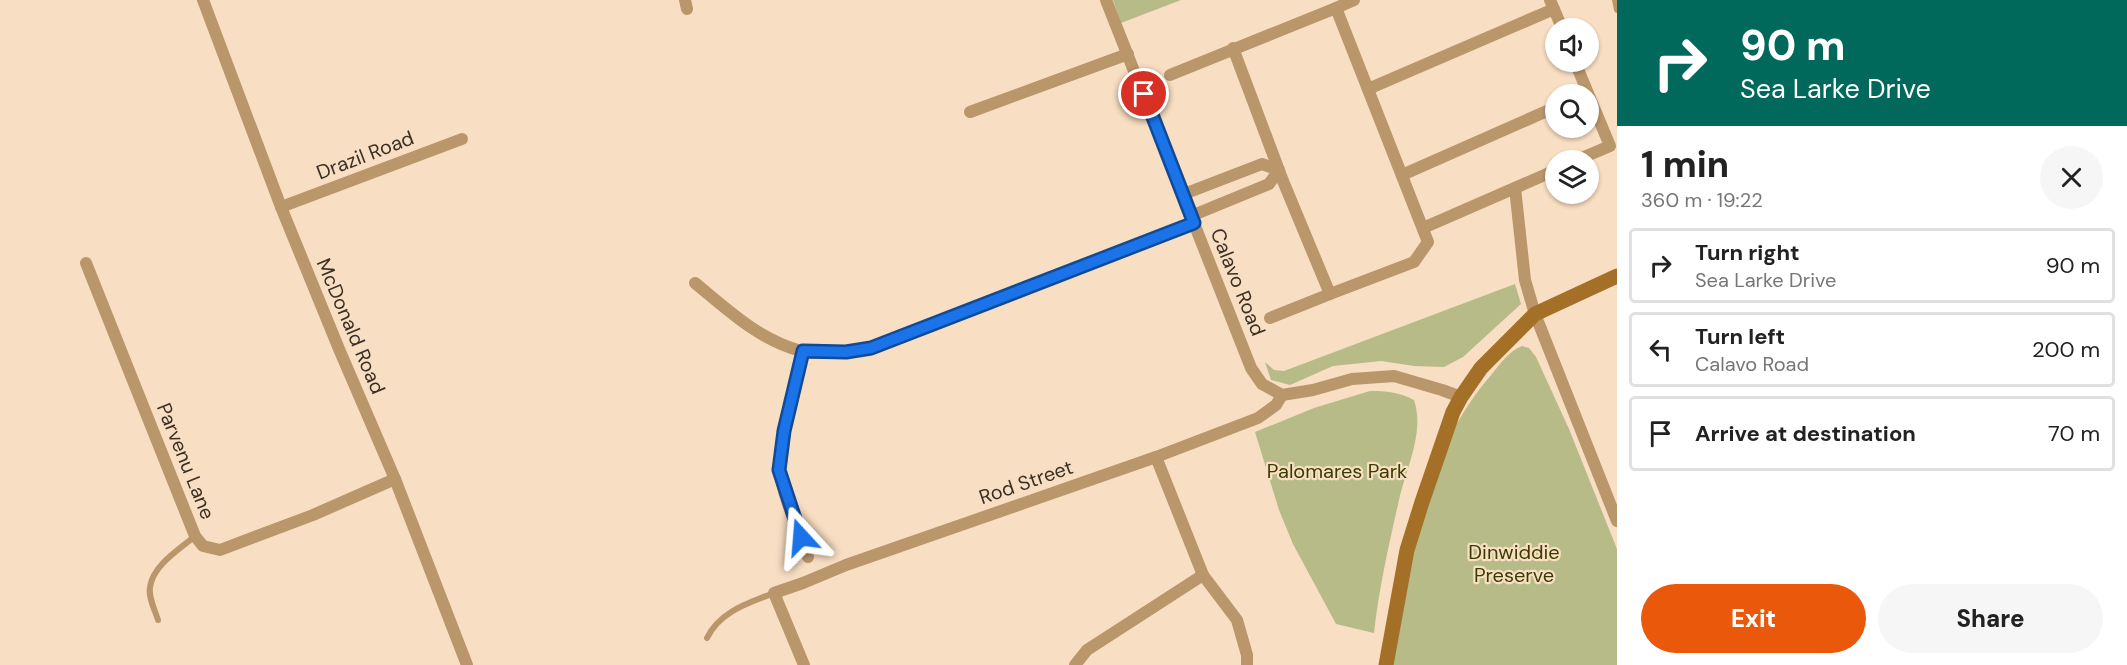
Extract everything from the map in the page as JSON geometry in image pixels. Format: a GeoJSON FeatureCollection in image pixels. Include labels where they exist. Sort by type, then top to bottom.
{"type":"FeatureCollection","features":[{"type":"Feature","properties":{"kind":"main road"},"geometry":{"type":"LineString","coordinates":[[1386,665],[1407,550],[1453,412],[1461,397],[1481,368],[1535,314],[1617,276]]}},
{"type":"Feature","properties":{"kind":"street","name":"McDonald Road"},"geometry":{"type":"LineString","coordinates":[[203,0],[281,207],[339,350],[395,478],[466,665]]}},
{"type":"Feature","properties":{"kind":"street","name":"Calavo Road"},"geometry":{"type":"LineString","coordinates":[[1106,0],[1251,368],[1262,384],[1282,395]]}},
{"type":"Feature","properties":{"kind":"street"},"geometry":{"type":"LineString","coordinates":[[1170,75],[1354,0]]}},
{"type":"Feature","properties":{"kind":"street"},"geometry":{"type":"LineString","coordinates":[[1368,89],[1552,5]]}},
{"type":"Feature","properties":{"kind":"street"},"geometry":{"type":"LineString","coordinates":[[1270,318],[1414,262],[1428,242],[1336,8]]}},
{"type":"Feature","properties":{"kind":"street"},"geometry":{"type":"LineString","coordinates":[[1233,48],[1279,170],[1330,294]]}},
{"type":"Feature","properties":{"kind":"street"},"geometry":{"type":"LineString","coordinates":[[970,112],[1128,54]]}},
{"type":"Feature","properties":{"kind":"street"},"geometry":{"type":"LineString","coordinates":[[1402,175],[1545,112]]}},
{"type":"Feature","properties":{"kind":"street"},"geometry":{"type":"LineString","coordinates":[[1599,123],[1610,146],[1599,151]]}},
{"type":"Feature","properties":{"kind":"street","name":"Drazil Road"},"geometry":{"type":"LineString","coordinates":[[281,207],[462,139]]}},
{"type":"Feature","properties":{"kind":"street"},"geometry":{"type":"LineString","coordinates":[[1184,194],[1262,165],[1279,170]]}},
{"type":"Feature","properties":{"kind":"street"},"geometry":{"type":"LineString","coordinates":[[695,284],[760,335],[803,351],[846,352],[871,348],[1193,220],[1269,184],[1279,170]]}},
{"type":"Feature","properties":{"kind":"street"},"geometry":{"type":"LineString","coordinates":[[1423,228],[1545,175]]}},
{"type":"Feature","properties":{"kind":"street"},"geometry":{"type":"LineString","coordinates":[[1515,188],[1525,280],[1535,314],[1617,521]]}},
{"type":"Feature","properties":{"kind":"street","name":"Parvenu Lane"},"geometry":{"type":"LineString","coordinates":[[86,263],[195,536],[203,546],[220,550],[313,515],[395,478]]}},
{"type":"Feature","properties":{"kind":"street"},"geometry":{"type":"LineString","coordinates":[[803,351],[784,431],[779,470],[808,557]]}},
{"type":"Feature","properties":{"kind":"street"},"geometry":{"type":"LineString","coordinates":[[1282,395],[1313,390],[1352,379],[1394,376],[1461,397]]}},
{"type":"Feature","properties":{"kind":"street","name":"Rod Street"},"geometry":{"type":"LineString","coordinates":[[774,593],[846,565],[1156,457],[1258,418],[1276,405],[1282,395]]}},
{"type":"Feature","properties":{"kind":"street"},"geometry":{"type":"LineString","coordinates":[[1156,457],[1203,575],[1237,620],[1247,655],[1247,665]]}},
{"type":"Feature","properties":{"kind":"street"},"geometry":{"type":"LineString","coordinates":[[1075,665],[1088,650],[1203,575]]}},
{"type":"Feature","properties":{"kind":"street"},"geometry":{"type":"LineString","coordinates":[[774,593],[804,665]]}},
{"type":"Feature","properties":{"kind":"lane"},"geometry":{"type":"LineString","coordinates":[[1615,0],[1617,10]]}},
{"type":"Feature","properties":{"kind":"lane"},"geometry":{"type":"LineString","coordinates":[[158,620],[149,589],[154,576],[164,562],[195,536]]}},
{"type":"Feature","properties":{"kind":"lane"},"geometry":{"type":"LineString","coordinates":[[707,638],[711,630],[728,613],[774,593]]}},
{"type":"Feature","properties":{"kind":"green space"},"geometry":{"type":"Polygon","coordinates":[[[1113,0],[1181,0],[1121,23],[1113,0]]]}},
{"type":"Feature","properties":{"kind":"green space"},"geometry":{"type":"Polygon","coordinates":[[[1515,284],[1521,304],[1463,357],[1444,367],[1414,366],[1381,361],[1333,366],[1290,385],[1271,380],[1265,362],[1274,370],[1284,371],[1515,284]]]}},
{"type":"Feature","properties":{"kind":"green space","name":"Dinwiddie Preserve"},"geometry":{"type":"Polygon","coordinates":[[[1522,346],[1529,348],[1536,357],[1569,429],[1617,549],[1617,665],[1391,665],[1412,550],[1434,474],[1449,439],[1468,405],[1505,358],[1522,346]]]}},
{"type":"Feature","properties":{"kind":"green space","name":"Palomares Park"},"geometry":{"type":"Polygon","coordinates":[[[1370,391],[1403,395],[1414,400],[1417,412],[1416,438],[1388,550],[1374,633],[1336,624],[1293,544],[1279,510],[1255,432],[1314,408],[1370,391]]]}},
{"type":"Feature","properties":{"kind":"route"},"geometry":{"type":"LineString","coordinates":[[801,537],[779,470],[784,431],[803,351],[846,352],[871,348],[1194,223],[1144,94]]}}]}
